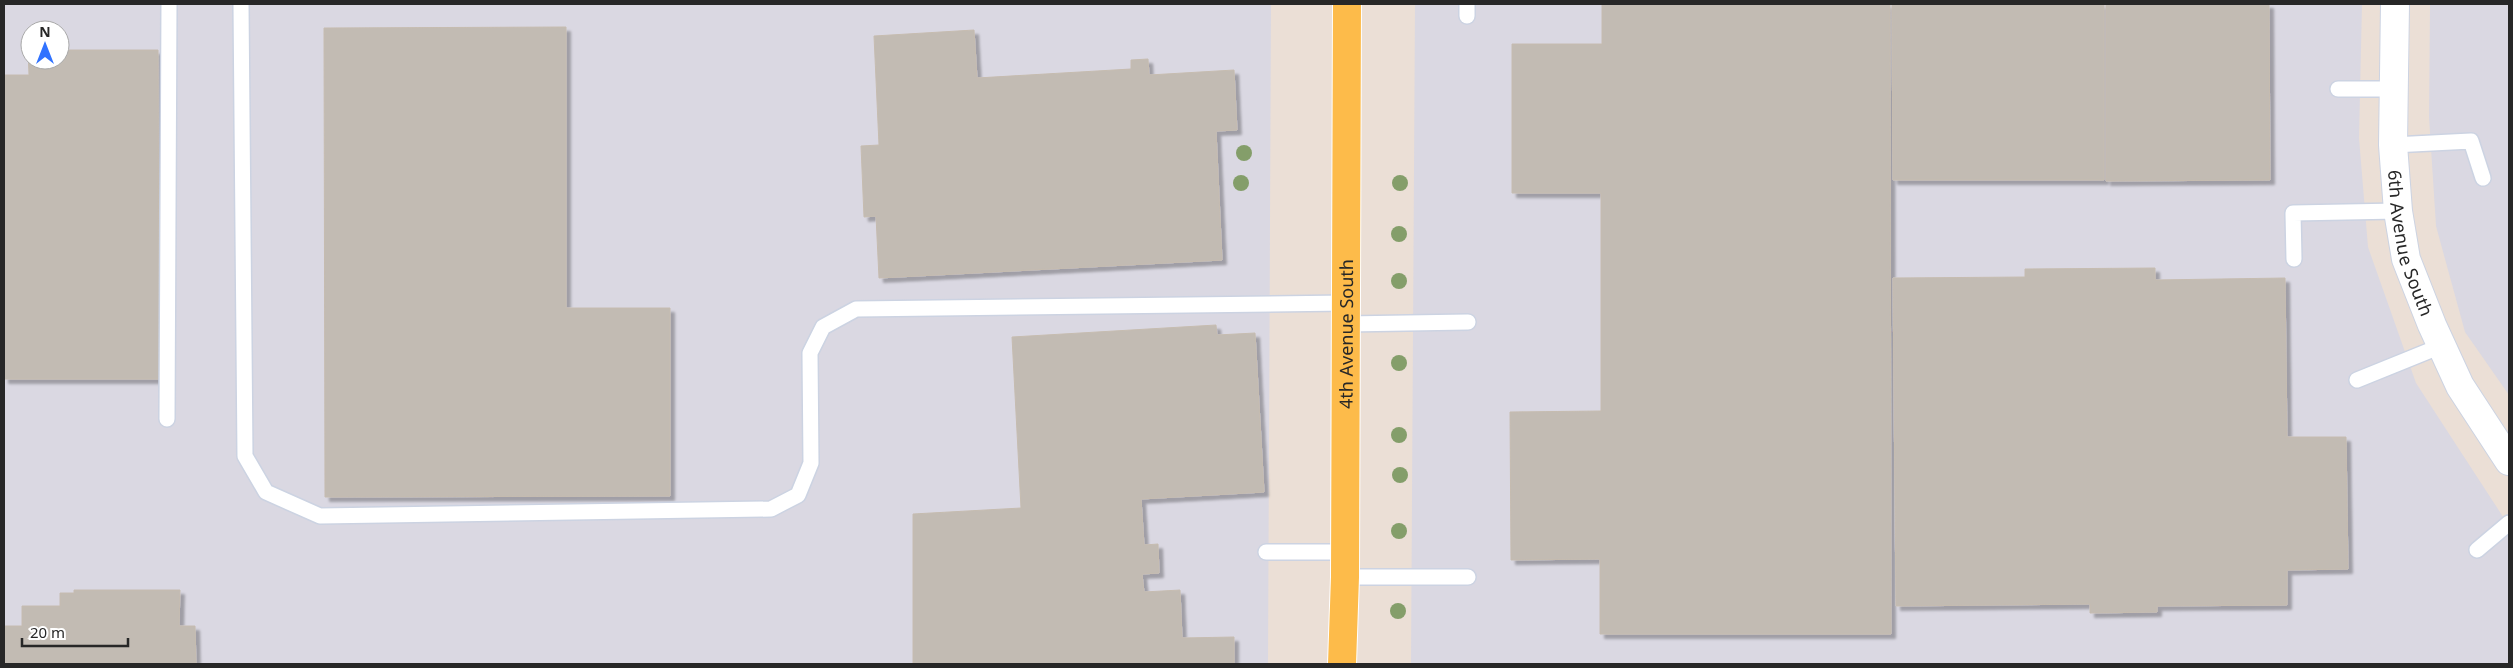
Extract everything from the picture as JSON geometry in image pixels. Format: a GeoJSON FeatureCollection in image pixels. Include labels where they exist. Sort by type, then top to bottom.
{"type":"FeatureCollection","features":[{"type":"Feature","properties":{"kind":"main road","name":"4th Avenue South"},"geometry":{"type":"LineString","coordinates":[[1342,664],[1345,565],[1347,4]]}},
{"type":"Feature","properties":{"kind":"street","name":"6th Avenue South"},"geometry":{"type":"LineString","coordinates":[[2395,4],[2393,145],[2398,212],[2406,259],[2460,386],[2509,461]]}},
{"type":"Feature","properties":{"kind":"lane"},"geometry":{"type":"LineString","coordinates":[[167,419],[168,4]]}},
{"type":"Feature","properties":{"kind":"lane"},"geometry":{"type":"LineString","coordinates":[[241,4],[245,456],[266,492],[320,516],[771,509],[798,495],[811,463],[810,353],[822,327],[856,309],[1346,314],[1468,322]]}},
{"type":"Feature","properties":{"kind":"lane"},"geometry":{"type":"LineString","coordinates":[[2338,89],[2394,89]]}},
{"type":"Feature","properties":{"kind":"lane"},"geometry":{"type":"LineString","coordinates":[[2393,145],[2471,141],[2483,178]]}},
{"type":"Feature","properties":{"kind":"lane"},"geometry":{"type":"LineString","coordinates":[[2294,259],[2293,213],[2398,212]]}},
{"type":"Feature","properties":{"kind":"lane"},"geometry":{"type":"LineString","coordinates":[[2357,380],[2442,346]]}},
{"type":"Feature","properties":{"kind":"lane"},"geometry":{"type":"LineString","coordinates":[[2477,550],[2509,523]]}},
{"type":"Feature","properties":{"kind":"lane"},"geometry":{"type":"LineString","coordinates":[[1266,552],[1345,565],[1468,577]]}},
{"type":"Feature","properties":{"kind":"shaded area"},"geometry":{"type":"Polygon","coordinates":[[[4,4],[1271,4],[1268,664],[4,664],[4,4]]]}},
{"type":"Feature","properties":{"kind":"shaded area"},"geometry":{"type":"Polygon","coordinates":[[[1415,4],[2362,4],[2359,138],[2368,247],[2416,383],[2509,526],[2509,664],[1411,664],[1415,4]]]}},
{"type":"Feature","properties":{"kind":"shaded area"},"geometry":{"type":"Polygon","coordinates":[[[2430,4],[2509,4],[2509,395],[2465,332],[2436,226],[2429,117],[2430,4]]]}},
{"type":"Feature","properties":{"kind":"building"},"geometry":{"type":"Polygon","coordinates":[[[1602,4],[1890,4],[1891,634],[1600,634],[1600,559],[1511,560],[1510,412],[1601,411],[1601,193],[1512,193],[1512,44],[1602,44],[1602,4]]]}},
{"type":"Feature","properties":{"kind":"building"},"geometry":{"type":"Polygon","coordinates":[[[1892,4],[2104,4],[2104,180],[1893,180],[1892,4]]]}},
{"type":"Feature","properties":{"kind":"building"},"geometry":{"type":"Polygon","coordinates":[[[2106,4],[2269,4],[2270,180],[2106,181],[2106,4]]]}},
{"type":"Feature","properties":{"kind":"building"},"geometry":{"type":"Polygon","coordinates":[[[566,27],[566,308],[670,308],[670,496],[325,497],[324,28],[566,27]]]}},
{"type":"Feature","properties":{"kind":"building"},"geometry":{"type":"Polygon","coordinates":[[[974,30],[977,78],[1131,69],[1131,60],[1148,59],[1149,75],[1234,70],[1237,130],[1216,131],[1222,260],[879,278],[876,216],[864,217],[861,146],[879,145],[874,36],[974,30]]]}},
{"type":"Feature","properties":{"kind":"building"},"geometry":{"type":"Polygon","coordinates":[[[70,50],[158,50],[159,379],[4,379],[4,75],[29,75],[29,70],[70,70],[70,50]]]}},
{"type":"Feature","properties":{"kind":"building"},"geometry":{"type":"Polygon","coordinates":[[[2155,268],[2155,280],[2285,278],[2287,437],[2346,437],[2348,569],[2287,570],[2287,605],[2157,606],[2157,612],[2090,613],[2090,604],[1896,606],[1893,278],[2025,277],[2025,269],[2155,268]]]}},
{"type":"Feature","properties":{"kind":"building"},"geometry":{"type":"Polygon","coordinates":[[[1216,325],[1217,335],[1255,333],[1264,492],[1141,499],[1144,545],[1158,544],[1159,573],[1142,574],[1144,592],[1180,590],[1182,638],[1234,637],[1234,664],[913,664],[913,514],[1021,508],[1012,337],[1216,325]]]}},
{"type":"Feature","properties":{"kind":"building"},"geometry":{"type":"Polygon","coordinates":[[[74,590],[180,590],[179,626],[195,626],[196,664],[4,664],[4,626],[22,626],[22,606],[60,606],[60,593],[74,593],[74,590]]]}}]}
